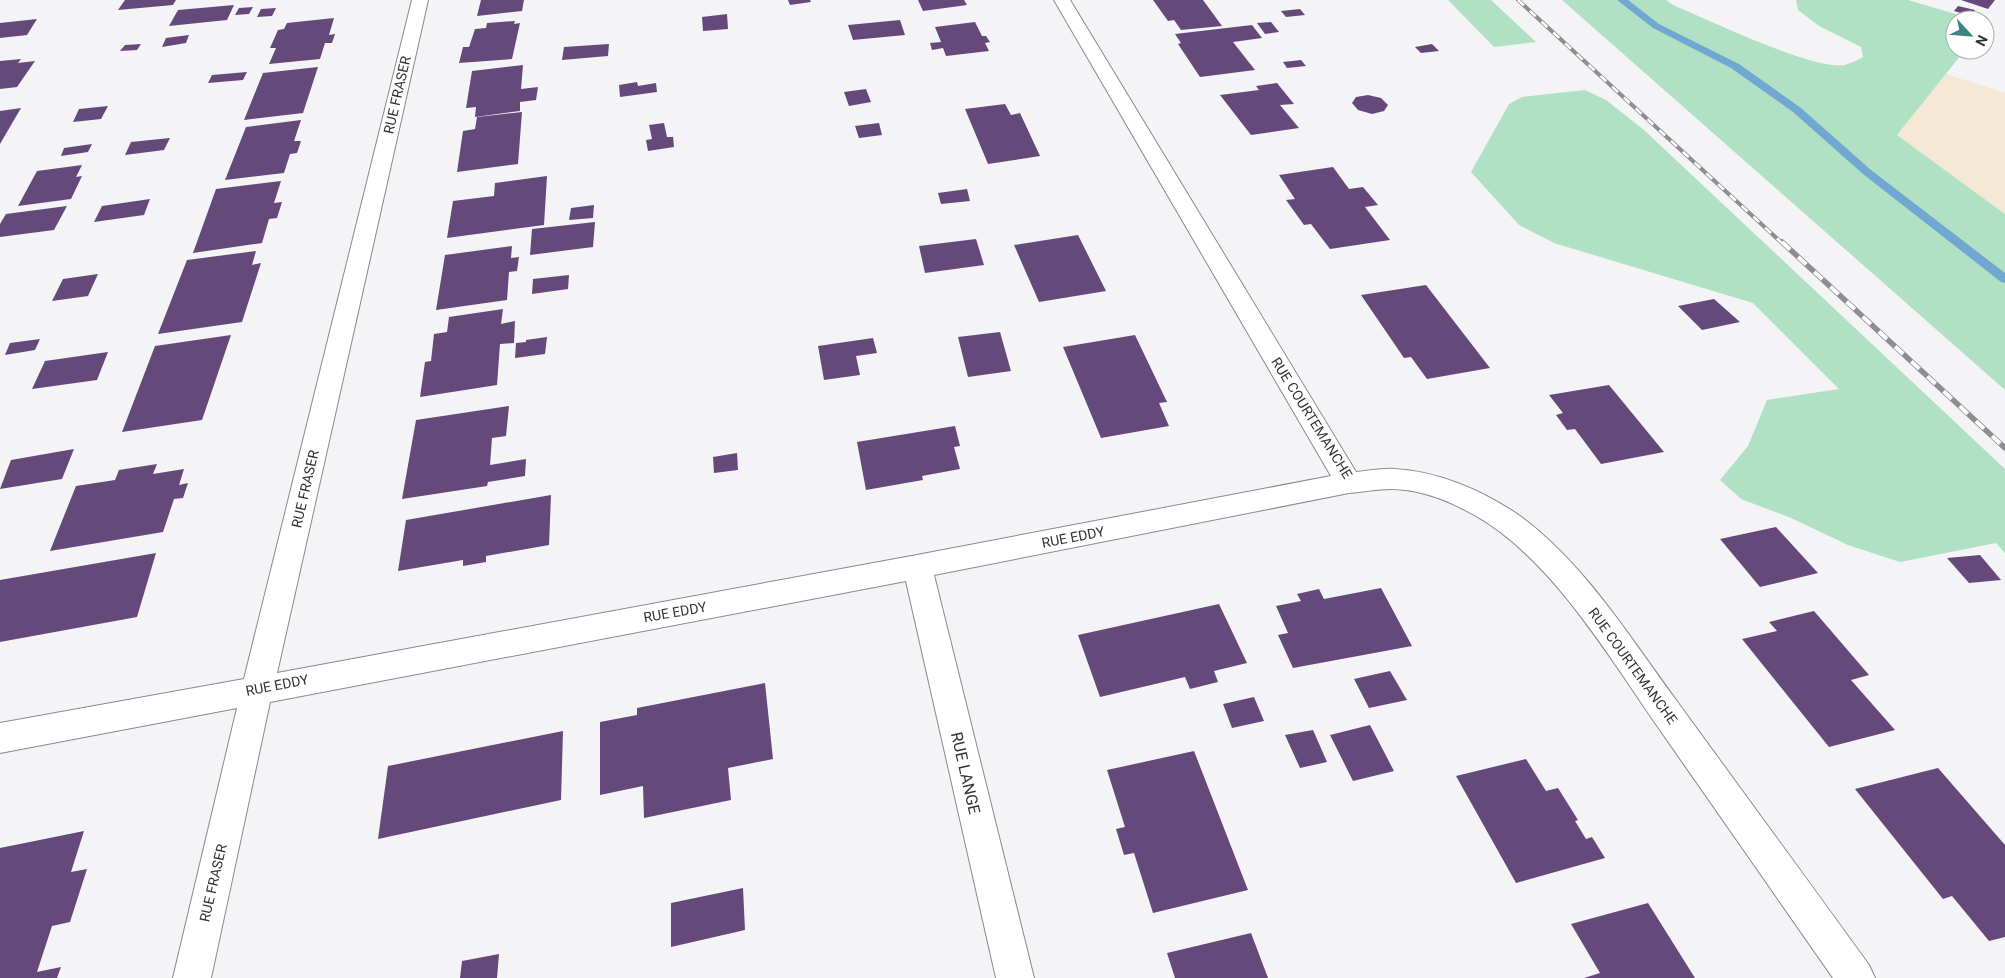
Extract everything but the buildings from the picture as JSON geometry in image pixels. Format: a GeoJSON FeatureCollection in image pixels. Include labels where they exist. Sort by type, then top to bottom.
{"type":"FeatureCollection","features":[{"type":"Feature","properties":{"kind":"street","name":"RUE FRASER"},"geometry":{"type":"LineString","coordinates":[[192,978],[257,689],[420,0]]}},
{"type":"Feature","properties":{"kind":"street","name":"RUE COURTEMANCHE"},"geometry":{"type":"LineString","coordinates":[[1062,0],[1349,484],[1391,479],[1423,483],[1454,492],[1484,506],[1511,523],[1546,555],[1578,591],[1605,627],[1856,978]]}},
{"type":"Feature","properties":{"kind":"street","name":"RUE EDDY"},"geometry":{"type":"LineString","coordinates":[[0,738],[917,567],[1349,484]]}},
{"type":"Feature","properties":{"kind":"street","name":"RUE LANGE"},"geometry":{"type":"LineString","coordinates":[[917,567],[1016,978]]}},
{"type":"Feature","properties":{"kind":"shaded area"},"geometry":{"type":"Polygon","coordinates":[[[1946,74],[2005,93],[2005,214],[1897,135],[1946,74]]]}},
{"type":"Feature","properties":{"kind":"green space"},"geometry":{"type":"Polygon","coordinates":[[[1448,0],[1491,0],[1536,42],[1494,47],[1448,0]]]}},
{"type":"Feature","properties":{"kind":"green space"},"geometry":{"type":"Polygon","coordinates":[[[1562,0],[1666,0],[1673,5],[1760,42],[1830,65],[1845,65],[1863,57],[1861,47],[1819,26],[1798,10],[1796,0],[1908,0],[1945,11],[1945,60],[1957,60],[1897,135],[2005,214],[2005,390],[1562,0]]]}},
{"type":"Feature","properties":{"kind":"green space"},"geometry":{"type":"Polygon","coordinates":[[[1585,90],[1606,100],[1644,130],[2005,469],[2005,553],[1996,543],[1900,562],[1848,545],[1791,518],[1741,499],[1720,480],[1748,446],[1767,400],[1839,389],[1753,303],[1554,243],[1519,225],[1471,172],[1509,104],[1522,97],[1585,90]]]}},
{"type":"Feature","properties":{"kind":"waterway"},"geometry":{"type":"LineString","coordinates":[[1622,0],[1656,26],[1735,66],[1797,110],[1867,172],[2005,279]]}},
{"type":"Feature","properties":{"kind":"railway"},"geometry":{"type":"LineString","coordinates":[[1518,0],[1783,244]]}},
{"type":"Feature","properties":{"kind":"railway"},"geometry":{"type":"LineString","coordinates":[[1782,242],[2005,448]]}}]}
